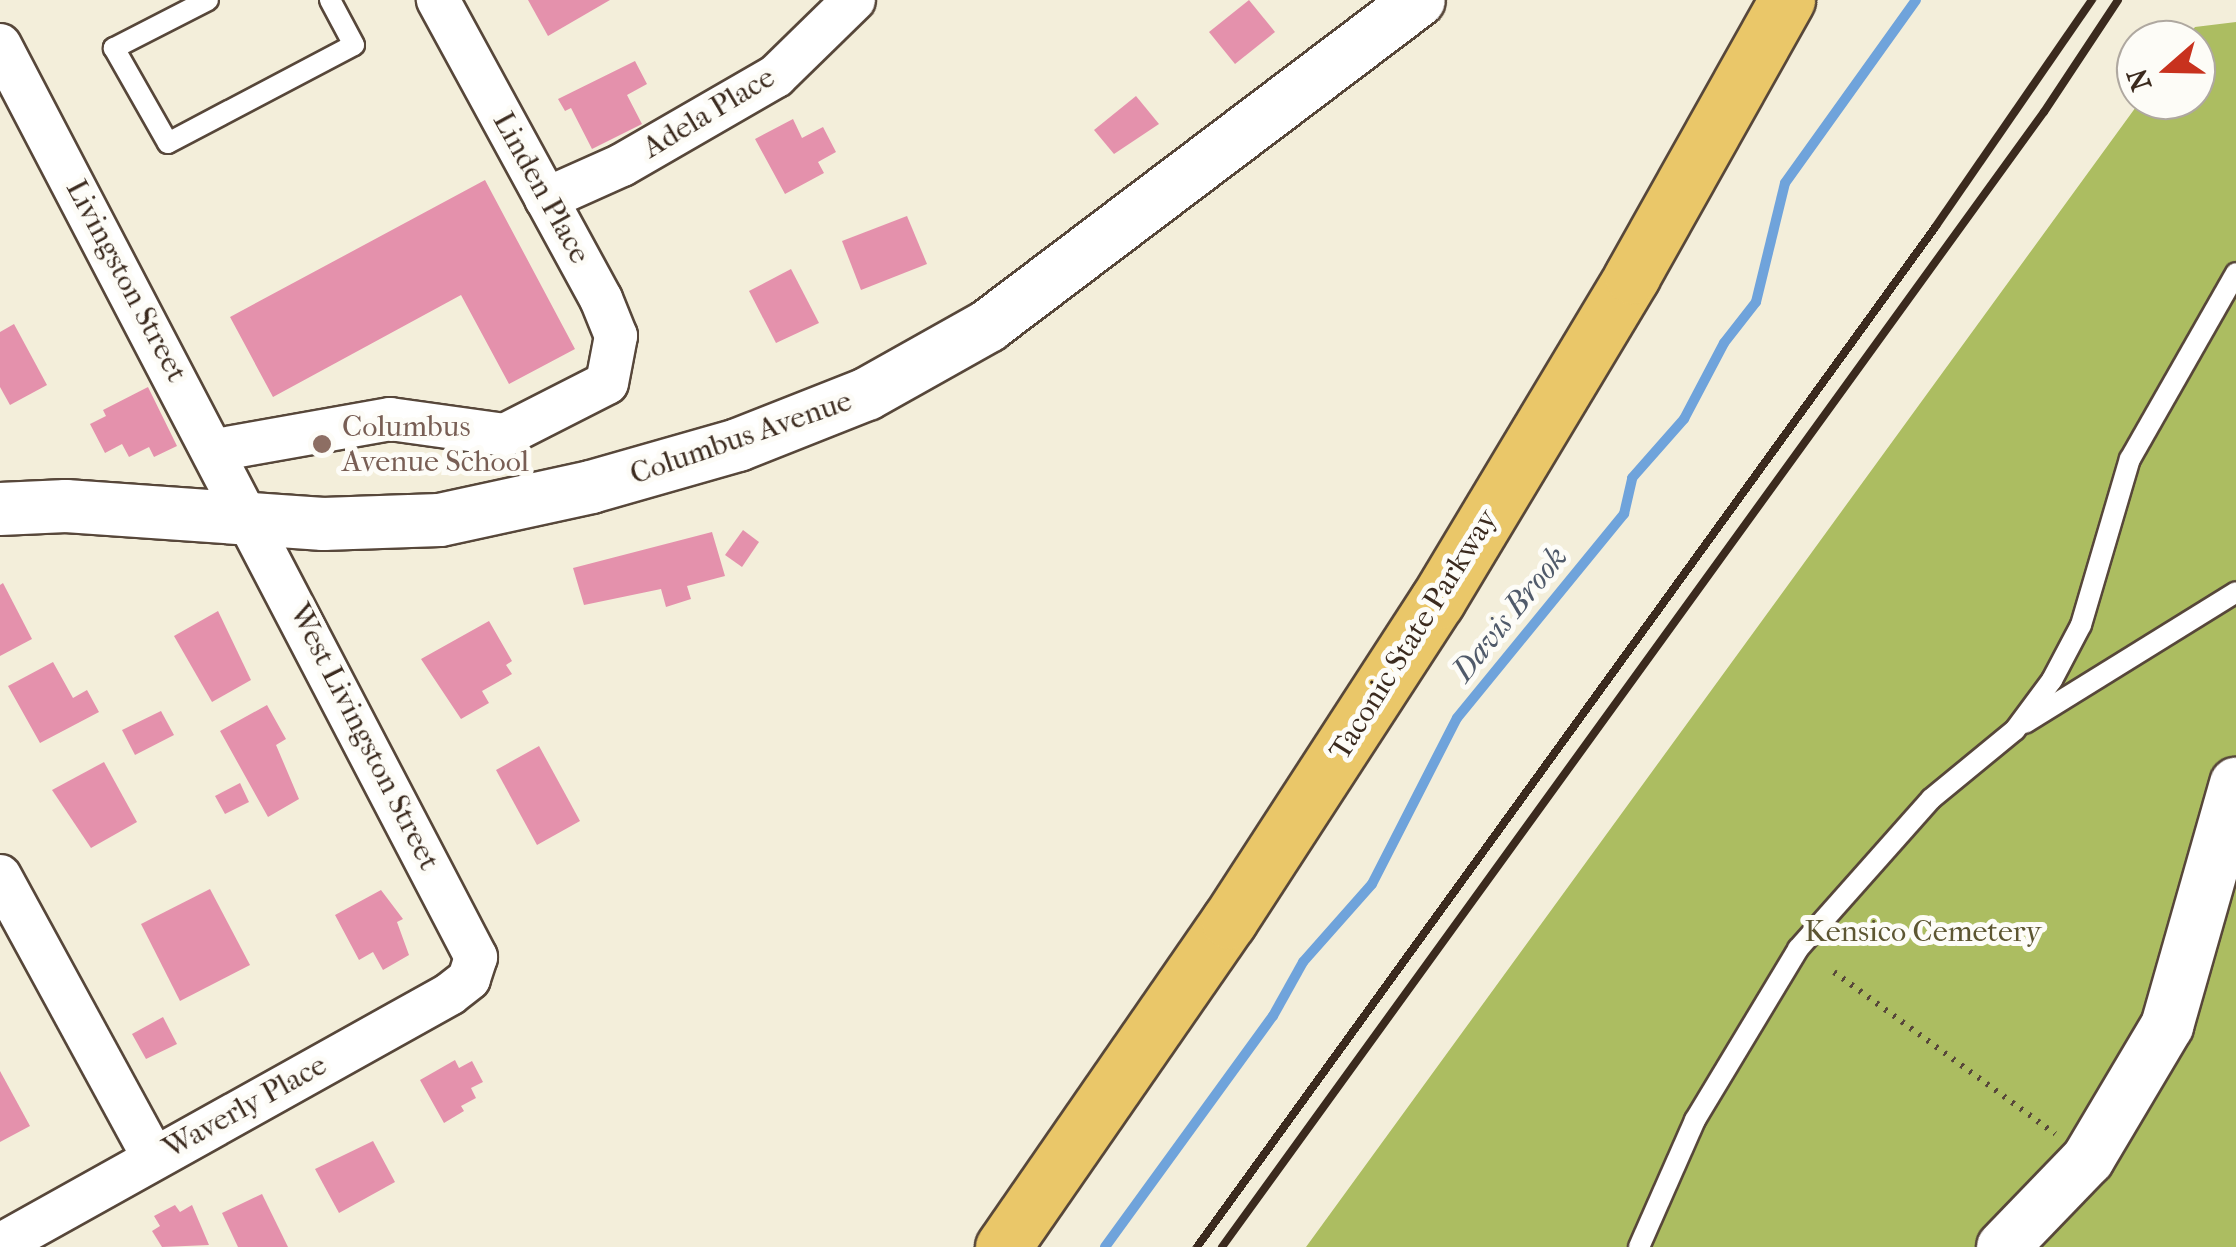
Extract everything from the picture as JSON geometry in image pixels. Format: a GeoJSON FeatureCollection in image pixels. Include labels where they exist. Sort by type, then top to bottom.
{"type":"FeatureCollection","features":[{"type":"Feature","properties":{"kind":"highway","name":"Taconic State Parkway"},"geometry":{"type":"LineString","coordinates":[[1003,1247],[1229,920],[1427,616],[1614,308],[1787,0]]}},
{"type":"Feature","properties":{"kind":"highway","name":"Taconic State Parkway"},"geometry":{"type":"LineString","coordinates":[[1046,1247],[1408,712],[1598,404],[1826,0]]}},
{"type":"Feature","properties":{"kind":"street","name":"Linden Place"},"geometry":{"type":"LineString","coordinates":[[216,450],[390,419],[506,435],[607,383],[616,336],[438,0]]}},
{"type":"Feature","properties":{"kind":"street","name":"Adela Place"},"geometry":{"type":"LineString","coordinates":[[546,198],[622,165],[776,76],[854,0]]}},
{"type":"Feature","properties":{"kind":"street","name":"Columbus Avenue"},"geometry":{"type":"LineString","coordinates":[[0,510],[66,506],[380,525],[517,505],[738,445],[867,394],[1043,288],[1419,0]]}},
{"type":"Feature","properties":{"kind":"street","name":"Livingston Street"},"geometry":{"type":"LineString","coordinates":[[0,45],[252,518]]}},
{"type":"Feature","properties":{"kind":"street","name":"West Livingston Street"},"geometry":{"type":"LineString","coordinates":[[252,518],[476,956]]}},
{"type":"Feature","properties":{"kind":"street"},"geometry":{"type":"LineString","coordinates":[[2003,1247],[2088,1158],[2168,1026],[2236,784]]}},
{"type":"Feature","properties":{"kind":"street"},"geometry":{"type":"LineString","coordinates":[[0,876],[154,1158]]}},
{"type":"Feature","properties":{"kind":"street","name":"Waverly Place"},"geometry":{"type":"LineString","coordinates":[[0,1244],[450,994],[469,979],[476,956]]}},
{"type":"Feature","properties":{"kind":"lane"},"geometry":{"type":"LineString","coordinates":[[208,0],[114,48],[168,143],[354,45],[333,6],[356,0]]}},
{"type":"Feature","properties":{"kind":"lane"},"geometry":{"type":"LineString","coordinates":[[2015,730],[2052,680],[2081,625],[2130,459],[2236,273]]}},
{"type":"Feature","properties":{"kind":"lane"},"geometry":{"type":"LineString","coordinates":[[1639,1247],[1696,1120],[1798,949],[1931,800],[2015,730],[2236,592]]}},
{"type":"Feature","properties":{"kind":"path"},"geometry":{"type":"LineString","coordinates":[[1834,972],[2088,1158]]}},
{"type":"Feature","properties":{"kind":"green space","name":"Kensico Cemetery"},"geometry":{"type":"Polygon","coordinates":[[[2236,22],[2236,1247],[1306,1247],[2126,120],[2216,120],[2216,24],[2236,22]]]}},
{"type":"Feature","properties":{"kind":"building"},"geometry":{"type":"Polygon","coordinates":[[[528,0],[610,0],[548,36],[528,0]]]}},
{"type":"Feature","properties":{"kind":"building"},"geometry":{"type":"Polygon","coordinates":[[[1249,0],[1275,32],[1235,64],[1209,32],[1249,0]]]}},
{"type":"Feature","properties":{"kind":"building"},"geometry":{"type":"Polygon","coordinates":[[[635,61],[647,84],[627,95],[642,124],[592,149],[571,108],[565,111],[558,99],[635,61]]]}},
{"type":"Feature","properties":{"kind":"building"},"geometry":{"type":"Polygon","coordinates":[[[1136,96],[1159,124],[1114,154],[1094,130],[1136,96]]]}},
{"type":"Feature","properties":{"kind":"building"},"geometry":{"type":"Polygon","coordinates":[[[793,119],[802,138],[823,127],[836,152],[818,162],[824,173],[785,194],[755,139],[793,119]]]}},
{"type":"Feature","properties":{"kind":"building"},"geometry":{"type":"Polygon","coordinates":[[[485,180],[575,349],[509,384],[461,295],[273,397],[230,317],[485,180]]]}},
{"type":"Feature","properties":{"kind":"building"},"geometry":{"type":"Polygon","coordinates":[[[907,216],[927,264],[861,290],[842,241],[907,216]]]}},
{"type":"Feature","properties":{"kind":"building"},"geometry":{"type":"Polygon","coordinates":[[[791,269],[819,323],[776,343],[749,291],[791,269]]]}},
{"type":"Feature","properties":{"kind":"building"},"geometry":{"type":"Polygon","coordinates":[[[14,324],[47,385],[10,405],[0,387],[0,332],[14,324]]]}},
{"type":"Feature","properties":{"kind":"building"},"geometry":{"type":"Polygon","coordinates":[[[148,387],[177,446],[154,457],[149,447],[129,457],[122,444],[105,453],[90,424],[106,416],[103,410],[148,387]]]}},
{"type":"Feature","properties":{"kind":"building"},"geometry":{"type":"Polygon","coordinates":[[[743,530],[759,542],[742,567],[725,555],[743,530]]]}},
{"type":"Feature","properties":{"kind":"building"},"geometry":{"type":"Polygon","coordinates":[[[712,532],[725,576],[687,586],[691,599],[666,607],[661,589],[584,605],[573,568],[712,532]]]}},
{"type":"Feature","properties":{"kind":"building"},"geometry":{"type":"Polygon","coordinates":[[[3,583],[32,639],[0,656],[0,585],[3,583]]]}},
{"type":"Feature","properties":{"kind":"building"},"geometry":{"type":"Polygon","coordinates":[[[218,611],[251,680],[212,702],[174,636],[218,611]]]}},
{"type":"Feature","properties":{"kind":"building"},"geometry":{"type":"Polygon","coordinates":[[[489,621],[512,661],[506,665],[512,674],[482,691],[489,703],[461,719],[421,659],[489,621]]]}},
{"type":"Feature","properties":{"kind":"building"},"geometry":{"type":"Polygon","coordinates":[[[53,662],[73,698],[87,690],[99,712],[40,743],[8,686],[53,662]]]}},
{"type":"Feature","properties":{"kind":"building"},"geometry":{"type":"Polygon","coordinates":[[[267,705],[286,739],[276,745],[299,799],[268,817],[220,731],[267,705]]]}},
{"type":"Feature","properties":{"kind":"building"},"geometry":{"type":"Polygon","coordinates":[[[161,711],[174,735],[135,755],[122,730],[161,711]]]}},
{"type":"Feature","properties":{"kind":"building"},"geometry":{"type":"Polygon","coordinates":[[[539,746],[580,821],[537,845],[496,770],[539,746]]]}},
{"type":"Feature","properties":{"kind":"building"},"geometry":{"type":"Polygon","coordinates":[[[104,762],[137,822],[91,848],[52,790],[104,762]]]}},
{"type":"Feature","properties":{"kind":"building"},"geometry":{"type":"Polygon","coordinates":[[[240,783],[249,802],[225,814],[215,796],[240,783]]]}},
{"type":"Feature","properties":{"kind":"building"},"geometry":{"type":"Polygon","coordinates":[[[210,889],[250,965],[180,1001],[141,924],[210,889]]]}},
{"type":"Feature","properties":{"kind":"building"},"geometry":{"type":"Polygon","coordinates":[[[381,890],[403,919],[397,922],[409,955],[383,970],[373,952],[359,960],[335,915],[381,890]]]}},
{"type":"Feature","properties":{"kind":"building"},"geometry":{"type":"Polygon","coordinates":[[[163,1017],[177,1044],[146,1059],[132,1034],[163,1017]]]}},
{"type":"Feature","properties":{"kind":"building"},"geometry":{"type":"Polygon","coordinates":[[[455,1060],[459,1068],[472,1061],[483,1082],[471,1088],[476,1098],[461,1106],[464,1111],[444,1123],[420,1080],[455,1060]]]}},
{"type":"Feature","properties":{"kind":"building"},"geometry":{"type":"Polygon","coordinates":[[[0,1071],[30,1126],[0,1142],[0,1071]]]}},
{"type":"Feature","properties":{"kind":"building"},"geometry":{"type":"Polygon","coordinates":[[[373,1141],[395,1182],[339,1213],[315,1169],[373,1141]]]}},
{"type":"Feature","properties":{"kind":"building"},"geometry":{"type":"Polygon","coordinates":[[[262,1194],[288,1247],[238,1247],[222,1213],[262,1194]]]}},
{"type":"Feature","properties":{"kind":"building"},"geometry":{"type":"Polygon","coordinates":[[[175,1205],[180,1212],[192,1205],[209,1245],[162,1247],[152,1231],[160,1226],[154,1216],[175,1205]]]}},
{"type":"Feature","properties":{"kind":"waterway","name":"Davis Brook"},"geometry":{"type":"LineString","coordinates":[[1105,1247],[1273,1016],[1303,962],[1372,884],[1457,718],[1624,514],[1632,478],[1684,419],[1724,343],[1756,302],[1785,183],[1916,0]]}},
{"type":"Feature","properties":{"kind":"railway"},"geometry":{"type":"LineString","coordinates":[[1197,1247],[1936,226],[2092,0]]}},
{"type":"Feature","properties":{"kind":"railway"},"geometry":{"type":"LineString","coordinates":[[1222,1247],[2044,112],[2118,0]]}},
{"type":"Feature","properties":{"kind":"place","name":"Columbus Avenue School"},"geometry":{"type":"Point","coordinates":[322,444]}}]}
